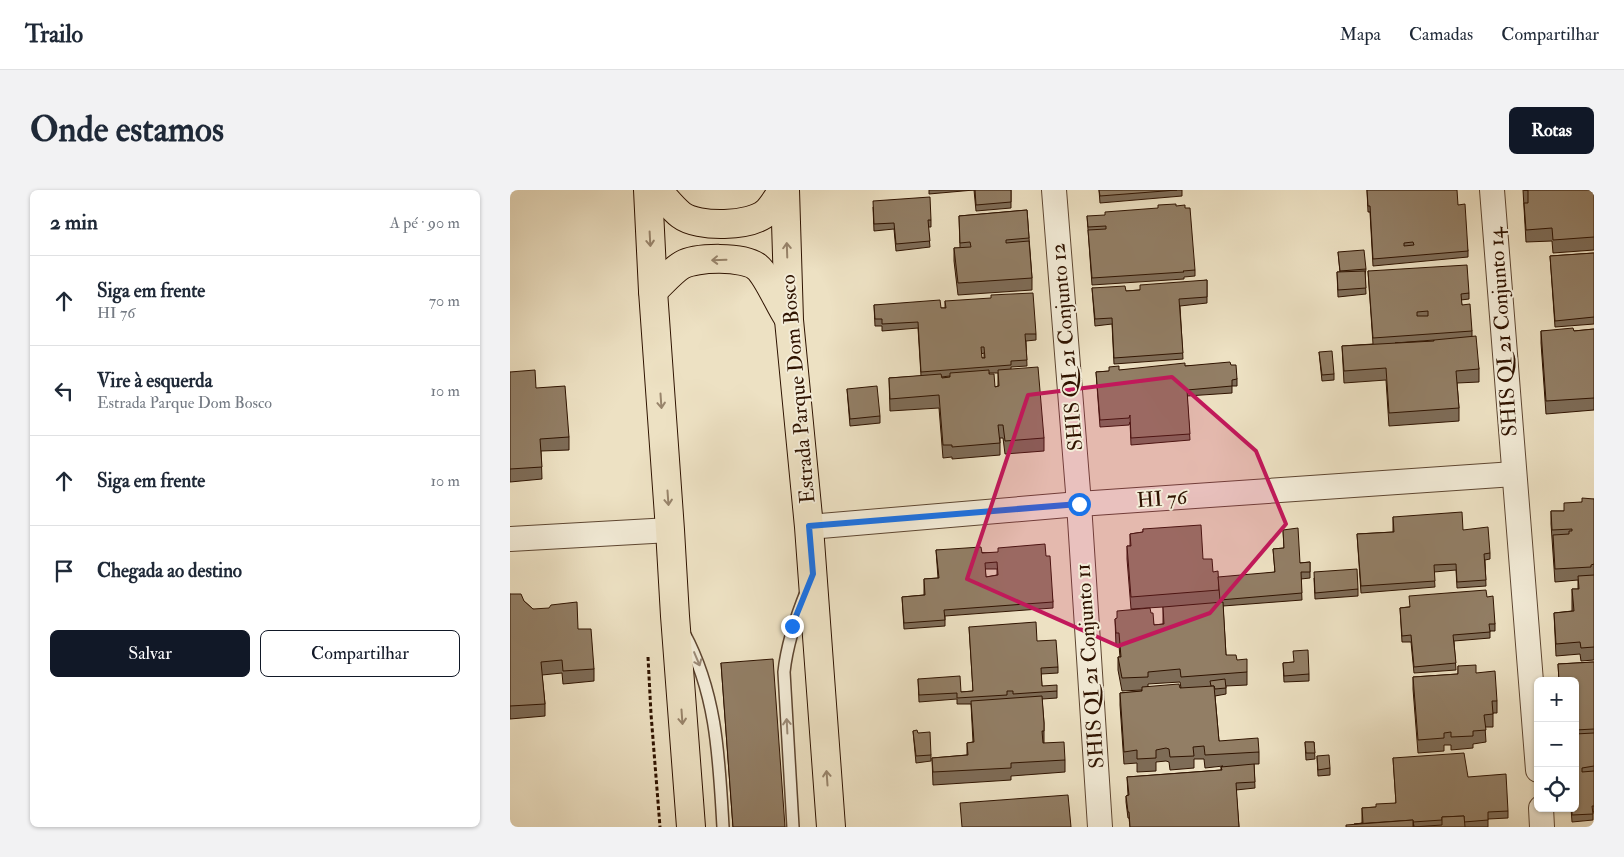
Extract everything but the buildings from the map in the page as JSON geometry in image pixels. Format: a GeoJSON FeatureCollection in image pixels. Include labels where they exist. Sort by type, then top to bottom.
{"type":"FeatureCollection","features":[{"type":"Feature","properties":{"kind":"main road"},"geometry":{"type":"LineString","coordinates":[[648,190],[653,291],[691,827]]}},
{"type":"Feature","properties":{"kind":"main road"},"geometry":{"type":"LineString","coordinates":[[657,190],[682,216],[695,221],[722,224],[752,220],[766,213],[784,190]]}},
{"type":"Feature","properties":{"kind":"main road","name":"Estrada Parque Dom Bosco"},"geometry":{"type":"LineString","coordinates":[[784,190],[789,320],[813,574],[831,827]]}},
{"type":"Feature","properties":{"kind":"main road"},"geometry":{"type":"LineString","coordinates":[[653,291],[682,265],[698,261],[740,260],[757,267],[789,320]]}},
{"type":"Feature","properties":{"kind":"street","name":"SHIS QI 21 Conjunto 12"},"geometry":{"type":"LineString","coordinates":[[1054,190],[1079,504]]}},
{"type":"Feature","properties":{"kind":"street","name":"SHIS QI 21 Conjunto 14"},"geometry":{"type":"LineString","coordinates":[[1492,190],[1538,767]]}},
{"type":"Feature","properties":{"kind":"street","name":"HI 76"},"geometry":{"type":"LineString","coordinates":[[809,526],[1079,504],[1514,474]]}},
{"type":"Feature","properties":{"kind":"street","name":"SHIS QI 21 Conjunto 11"},"geometry":{"type":"LineString","coordinates":[[1079,504],[1100,827]]}},
{"type":"Feature","properties":{"kind":"street"},"geometry":{"type":"LineString","coordinates":[[510,539],[670,530]]}},
{"type":"Feature","properties":{"kind":"street"},"geometry":{"type":"LineString","coordinates":[[1541,812],[1542,827]]}},
{"type":"Feature","properties":{"kind":"lane"},"geometry":{"type":"LineString","coordinates":[[793,827],[784,672],[792,626],[813,574]]}},
{"type":"Feature","properties":{"kind":"lane"},"geometry":{"type":"LineString","coordinates":[[675,616],[700,666],[713,713],[723,827]]}},
{"type":"Feature","properties":{"kind":"highlighted area"},"geometry":{"type":"Polygon","coordinates":[[[1172,377],[1256,451],[1286,524],[1210,613],[1118,646],[967,579],[1028,395],[1172,377]]]}},
{"type":"Feature","properties":{"kind":"route"},"geometry":{"type":"LineString","coordinates":[[792,626],[813,574],[809,526],[1079,504]]}}]}
